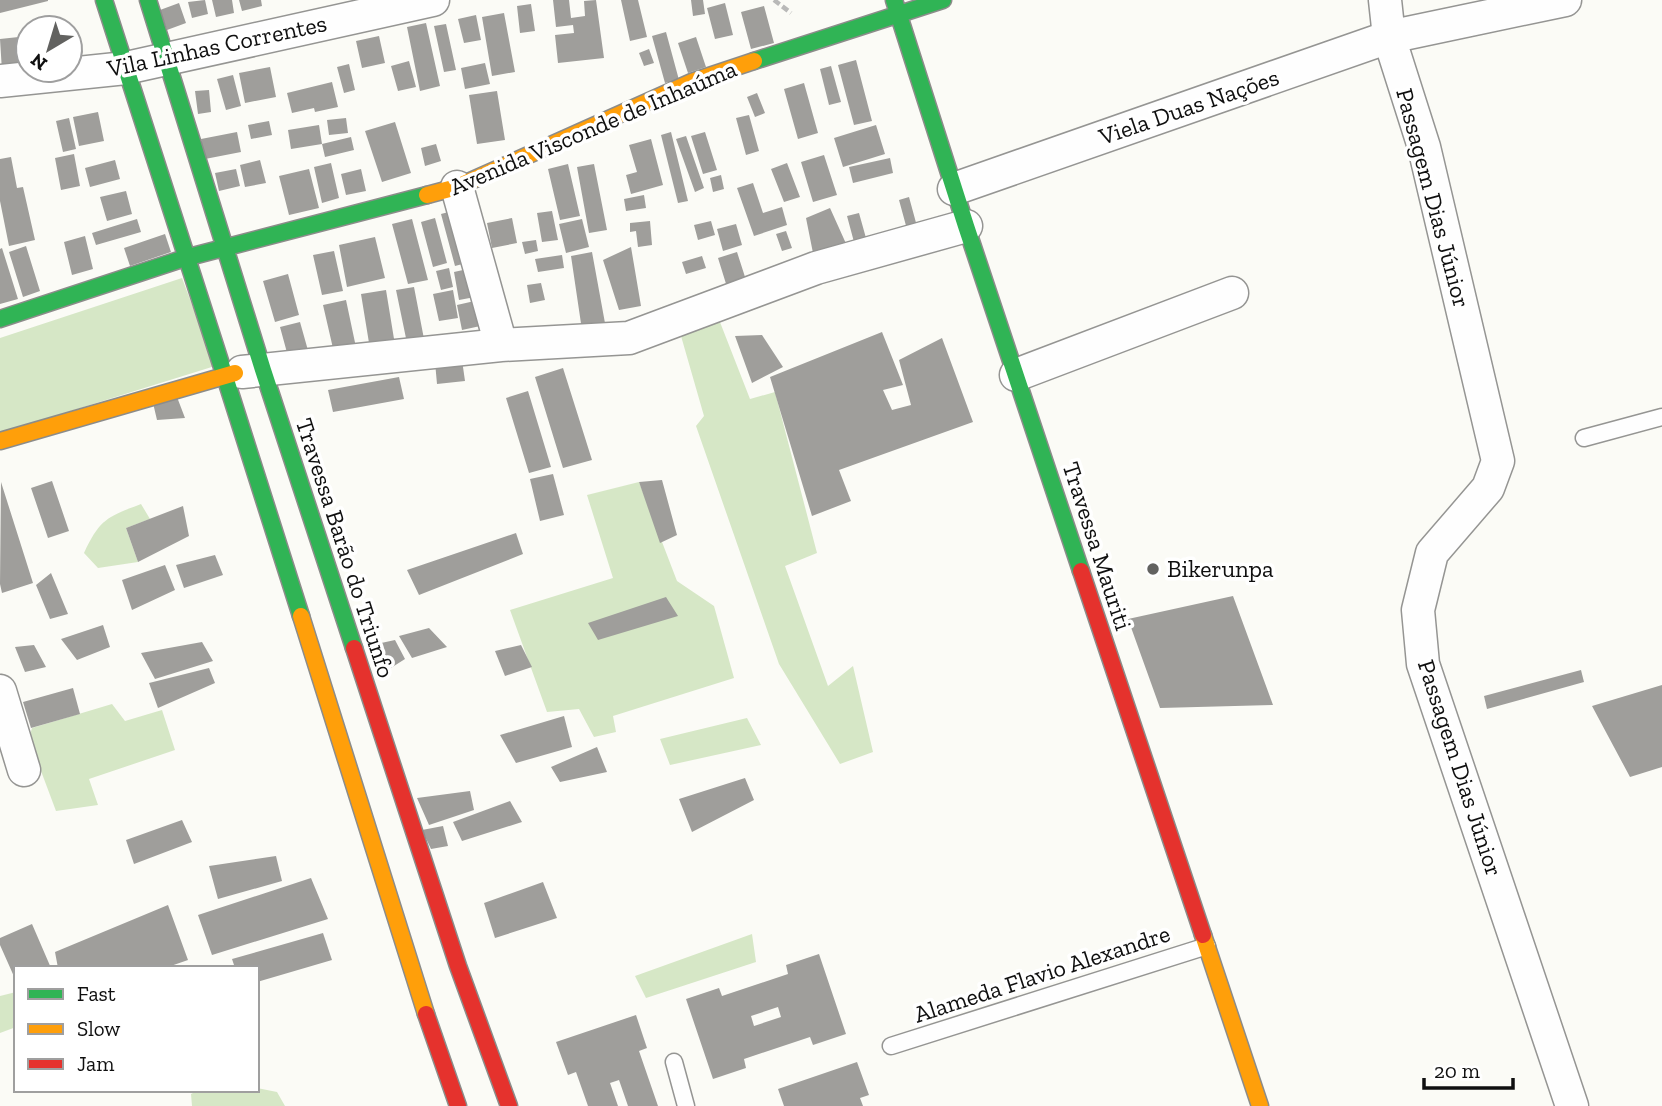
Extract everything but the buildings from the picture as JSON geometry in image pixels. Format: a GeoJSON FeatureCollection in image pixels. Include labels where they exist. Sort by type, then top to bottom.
{"type":"FeatureCollection","features":[{"type":"Feature","properties":{"kind":"street","name":"Travessa Barão do Triunfo"},"geometry":{"type":"LineString","coordinates":[[104,0],[185,258],[241,373],[509,1106]]}},
{"type":"Feature","properties":{"kind":"street","name":"Travessa Barão do Triunfo"},"geometry":{"type":"LineString","coordinates":[[148,0],[226,247],[241,373],[413,978],[458,1106]]}},
{"type":"Feature","properties":{"kind":"street","name":"Vila Linhas Correntes"},"geometry":{"type":"LineString","coordinates":[[0,81],[126,68],[433,0]]}},
{"type":"Feature","properties":{"kind":"street","name":"Avenida Visconde de Inhaúma"},"geometry":{"type":"LineString","coordinates":[[0,319],[185,258],[457,187],[694,81],[896,7],[943,0]]}},
{"type":"Feature","properties":{"kind":"street"},"geometry":{"type":"LineString","coordinates":[[1385,0],[1389,37]]}},
{"type":"Feature","properties":{"kind":"street","name":"Viela Duas Nações"},"geometry":{"type":"LineString","coordinates":[[954,189],[1389,37],[1564,0]]}},
{"type":"Feature","properties":{"kind":"street","name":"Travessa Mauriti"},"geometry":{"type":"LineString","coordinates":[[896,7],[966,226],[1260,1106]]}},
{"type":"Feature","properties":{"kind":"street","name":"Passagem Dias Júnior"},"geometry":{"type":"LineString","coordinates":[[1389,37],[1423,147],[1498,461],[1488,488],[1432,553],[1418,610],[1423,664],[1572,1106]]}},
{"type":"Feature","properties":{"kind":"street"},"geometry":{"type":"LineString","coordinates":[[457,187],[501,345]]}},
{"type":"Feature","properties":{"kind":"street"},"geometry":{"type":"LineString","coordinates":[[0,441],[241,373],[501,345],[629,338],[816,268],[966,226]]}},
{"type":"Feature","properties":{"kind":"street"},"geometry":{"type":"LineString","coordinates":[[1016,375],[1232,292]]}},
{"type":"Feature","properties":{"kind":"street"},"geometry":{"type":"LineString","coordinates":[[0,691],[24,770]]}},
{"type":"Feature","properties":{"kind":"street"},"geometry":{"type":"LineString","coordinates":[[413,978],[458,966]]}},
{"type":"Feature","properties":{"kind":"lane"},"geometry":{"type":"LineString","coordinates":[[1584,438],[1662,417]]}},
{"type":"Feature","properties":{"kind":"lane","name":"Alameda Flavio Alexandre"},"geometry":{"type":"LineString","coordinates":[[891,1046],[1207,946]]}},
{"type":"Feature","properties":{"kind":"lane"},"geometry":{"type":"LineString","coordinates":[[674,1062],[686,1106]]}},
{"type":"Feature","properties":{"kind":"green space"},"geometry":{"type":"Polygon","coordinates":[[[182,278],[215,366],[0,433],[0,338],[182,278]]]}},
{"type":"Feature","properties":{"kind":"green space"},"geometry":{"type":"Polygon","coordinates":[[[718,317],[750,399],[775,392],[817,553],[785,566],[828,686],[853,666],[873,752],[840,764],[779,664],[696,426],[704,416],[679,329],[718,317]]]}},
{"type":"Feature","properties":{"kind":"green space"},"geometry":{"type":"Polygon","coordinates":[[[639,482],[677,581],[714,606],[734,678],[613,716],[616,732],[594,737],[579,709],[547,712],[510,610],[613,578],[587,495],[639,482]]]}},
{"type":"Feature","properties":{"kind":"green space"},"geometry":{"type":"Polygon","coordinates":[[[141,504],[150,519],[126,528],[138,562],[98,568],[84,553],[95,533],[112,516],[141,504]]]}},
{"type":"Feature","properties":{"kind":"green space"},"geometry":{"type":"Polygon","coordinates":[[[112,704],[125,721],[162,710],[175,750],[89,779],[98,805],[56,811],[29,739],[32,728],[112,704]]]}},
{"type":"Feature","properties":{"kind":"green space"},"geometry":{"type":"Polygon","coordinates":[[[747,718],[761,745],[670,765],[660,739],[747,718]]]}},
{"type":"Feature","properties":{"kind":"green space"},"geometry":{"type":"Polygon","coordinates":[[[752,934],[756,962],[646,998],[635,976],[752,934]]]}},
{"type":"Feature","properties":{"kind":"green space"},"geometry":{"type":"Polygon","coordinates":[[[14,992],[14,1028],[0,1033],[0,996],[14,992]]]}},
{"type":"Feature","properties":{"kind":"green space"},"geometry":{"type":"Polygon","coordinates":[[[259,1088],[277,1092],[285,1106],[192,1106],[191,1094],[259,1092],[259,1088]]]}},
{"type":"Feature","properties":{"kind":"traffic: fast"},"geometry":{"type":"LineString","coordinates":[[104,0],[301,616]]}},
{"type":"Feature","properties":{"kind":"traffic: fast"},"geometry":{"type":"LineString","coordinates":[[148,0],[263,370],[354,648]]}},
{"type":"Feature","properties":{"kind":"traffic: fast"},"geometry":{"type":"LineString","coordinates":[[894,0],[1081,571]]}},
{"type":"Feature","properties":{"kind":"traffic: fast"},"geometry":{"type":"LineString","coordinates":[[754,61],[943,0]]}},
{"type":"Feature","properties":{"kind":"traffic: fast"},"geometry":{"type":"LineString","coordinates":[[0,319],[185,258],[427,195]]}},
{"type":"Feature","properties":{"kind":"traffic: slow"},"geometry":{"type":"LineString","coordinates":[[427,195],[457,187],[694,81],[754,61]]}},
{"type":"Feature","properties":{"kind":"traffic: slow"},"geometry":{"type":"LineString","coordinates":[[0,441],[235,373]]}},
{"type":"Feature","properties":{"kind":"traffic: slow"},"geometry":{"type":"LineString","coordinates":[[301,616],[426,1014]]}},
{"type":"Feature","properties":{"kind":"traffic: slow"},"geometry":{"type":"LineString","coordinates":[[1203,935],[1260,1106]]}},
{"type":"Feature","properties":{"kind":"traffic: jam"},"geometry":{"type":"LineString","coordinates":[[1081,571],[1203,935]]}},
{"type":"Feature","properties":{"kind":"traffic: jam"},"geometry":{"type":"LineString","coordinates":[[354,648],[458,966],[509,1106]]}},
{"type":"Feature","properties":{"kind":"traffic: jam"},"geometry":{"type":"LineString","coordinates":[[426,1014],[458,1106]]}},
{"type":"Feature","properties":{"kind":"place","name":"Bikerunpa"},"geometry":{"type":"Point","coordinates":[1153,569]}}]}
